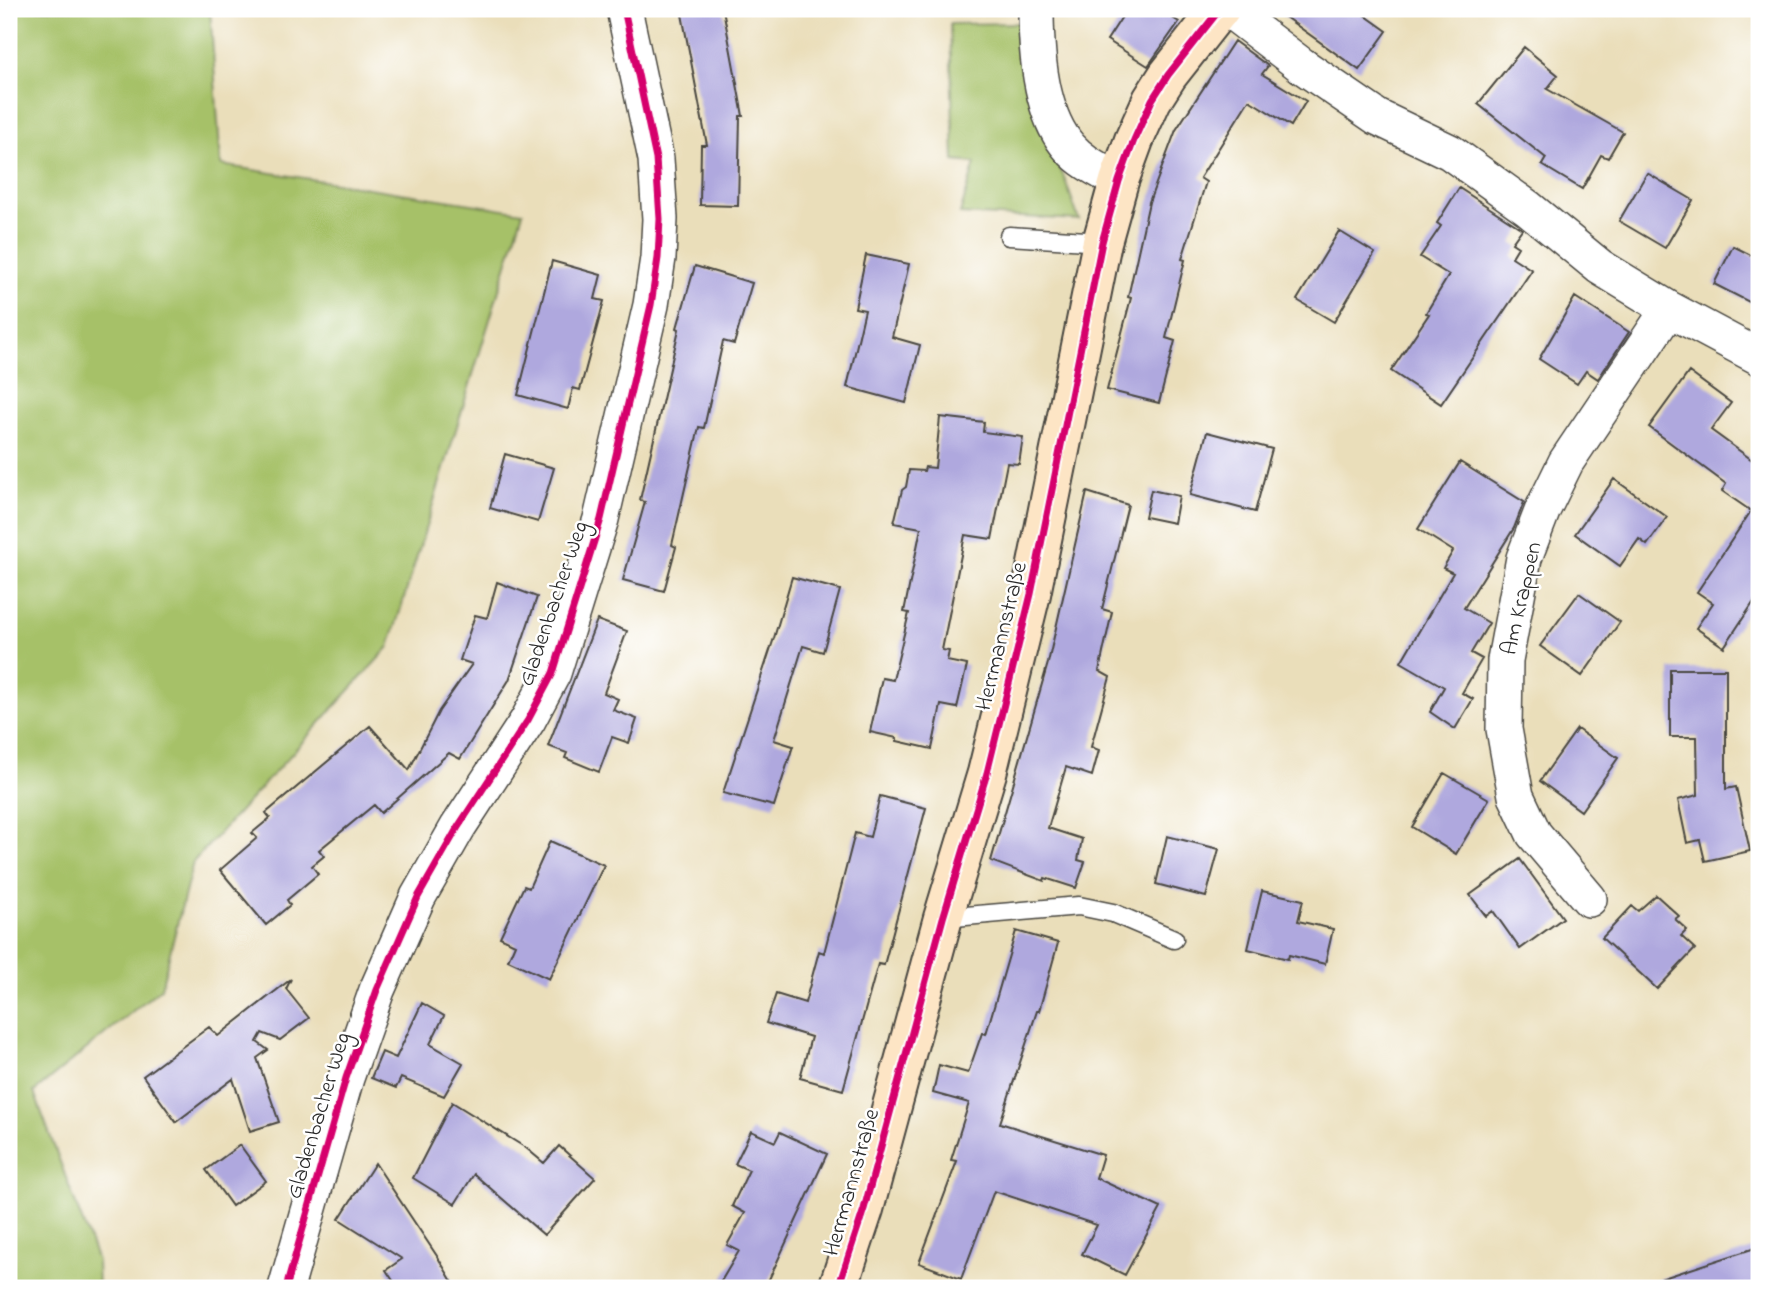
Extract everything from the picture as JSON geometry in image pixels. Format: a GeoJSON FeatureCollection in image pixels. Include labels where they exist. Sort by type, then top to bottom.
{"type":"FeatureCollection","features":[{"type":"Feature","properties":{"kind":"street","name":"Gladenbacher Weg"},"geometry":{"type":"LineString","coordinates":[[286,1288],[346,1078],[377,990],[418,897],[458,827],[528,720],[553,673],[601,519],[651,305],[660,232],[656,159],[624,9]]}},
{"type":"Feature","properties":{"kind":"street"},"geometry":{"type":"LineString","coordinates":[[1037,9],[1036,33],[1042,82],[1056,131],[1084,161],[1119,181]]}},
{"type":"Feature","properties":{"kind":"street","name":"Herrmannstraße"},"geometry":{"type":"LineString","coordinates":[[838,1288],[864,1209],[943,918],[987,773],[1031,594],[1102,242],[1119,181],[1152,100],[1167,75],[1220,9]]}},
{"type":"Feature","properties":{"kind":"street"},"geometry":{"type":"LineString","coordinates":[[1228,9],[1301,65],[1377,117],[1450,152],[1528,208],[1600,267],[1669,309],[1759,357]]}},
{"type":"Feature","properties":{"kind":"street","name":"Am Krappen"},"geometry":{"type":"LineString","coordinates":[[1589,899],[1534,834],[1516,796],[1504,729],[1504,660],[1524,558],[1543,509],[1566,462],[1669,309]]}},
{"type":"Feature","properties":{"kind":"lane"},"geometry":{"type":"LineString","coordinates":[[1009,236],[1102,242]]}},
{"type":"Feature","properties":{"kind":"lane"},"geometry":{"type":"LineString","coordinates":[[943,918],[1079,906],[1113,914],[1174,939]]}},
{"type":"Feature","properties":{"kind":"green space"},"geometry":{"type":"Polygon","coordinates":[[[9,9],[210,9],[221,165],[523,212],[389,647],[193,862],[161,988],[34,1092],[97,1261],[98,1288],[9,1288],[9,9]]]}},
{"type":"Feature","properties":{"kind":"green space"},"geometry":{"type":"Polygon","coordinates":[[[1023,23],[1039,127],[1064,177],[1079,220],[960,214],[975,163],[954,161],[950,24],[1023,23]]]}},
{"type":"Feature","properties":{"kind":"building"},"geometry":{"type":"Polygon","coordinates":[[[681,9],[723,9],[743,116],[740,116],[738,206],[700,205],[701,145],[707,145],[681,9]]]}},
{"type":"Feature","properties":{"kind":"building"},"geometry":{"type":"Polygon","coordinates":[[[1127,9],[1158,9],[1179,22],[1148,66],[1107,40],[1127,9]]]}},
{"type":"Feature","properties":{"kind":"building"},"geometry":{"type":"Polygon","coordinates":[[[1274,9],[1356,9],[1387,31],[1359,70],[1274,9]]]}},
{"type":"Feature","properties":{"kind":"building"},"geometry":{"type":"Polygon","coordinates":[[[1234,41],[1268,66],[1262,74],[1306,101],[1291,126],[1249,100],[1200,178],[1206,182],[1182,259],[1185,260],[1166,338],[1175,341],[1159,403],[1107,390],[1131,298],[1128,297],[1149,202],[1176,130],[1234,41]]]}},
{"type":"Feature","properties":{"kind":"building"},"geometry":{"type":"Polygon","coordinates":[[[1524,47],[1558,75],[1547,89],[1623,132],[1608,158],[1601,155],[1582,189],[1542,165],[1546,158],[1478,104],[1524,47]]]}},
{"type":"Feature","properties":{"kind":"building"},"geometry":{"type":"Polygon","coordinates":[[[1647,173],[1693,200],[1665,248],[1619,221],[1647,173]]]}},
{"type":"Feature","properties":{"kind":"building"},"geometry":{"type":"Polygon","coordinates":[[[1459,188],[1522,229],[1512,243],[1518,247],[1512,257],[1532,270],[1441,404],[1391,371],[1429,314],[1426,313],[1449,275],[1420,257],[1441,226],[1437,223],[1459,188]]]}},
{"type":"Feature","properties":{"kind":"building"},"geometry":{"type":"Polygon","coordinates":[[[1339,231],[1375,253],[1334,322],[1297,300],[1339,231]]]}},
{"type":"Feature","properties":{"kind":"building"},"geometry":{"type":"Polygon","coordinates":[[[1733,246],[1759,259],[1759,286],[1751,303],[1714,284],[1733,246]]]}},
{"type":"Feature","properties":{"kind":"building"},"geometry":{"type":"Polygon","coordinates":[[[866,255],[909,264],[892,337],[920,345],[906,403],[847,387],[865,310],[855,308],[866,255]]]}},
{"type":"Feature","properties":{"kind":"building"},"geometry":{"type":"Polygon","coordinates":[[[552,261],[601,275],[595,299],[604,301],[580,390],[573,388],[568,409],[518,395],[552,261]]]}},
{"type":"Feature","properties":{"kind":"building"},"geometry":{"type":"Polygon","coordinates":[[[695,266],[752,283],[734,344],[723,341],[704,428],[699,427],[672,545],[676,547],[664,591],[623,580],[645,502],[640,500],[679,329],[677,328],[695,266]]]}},
{"type":"Feature","properties":{"kind":"building"},"geometry":{"type":"Polygon","coordinates":[[[1575,297],[1629,332],[1598,379],[1586,371],[1577,384],[1539,359],[1575,297]]]}},
{"type":"Feature","properties":{"kind":"building"},"geometry":{"type":"Polygon","coordinates":[[[1689,372],[1731,403],[1711,430],[1759,465],[1759,594],[1724,647],[1696,628],[1713,603],[1697,592],[1751,511],[1722,491],[1726,484],[1649,427],[1689,372]]]}},
{"type":"Feature","properties":{"kind":"building"},"geometry":{"type":"Polygon","coordinates":[[[940,417],[984,422],[983,432],[1023,437],[1019,464],[1007,463],[992,539],[965,535],[942,650],[949,651],[947,661],[967,665],[957,708],[941,705],[932,749],[870,732],[882,678],[893,680],[909,613],[904,612],[921,528],[894,523],[909,470],[924,471],[925,467],[935,468],[940,417]]]}},
{"type":"Feature","properties":{"kind":"building"},"geometry":{"type":"Polygon","coordinates":[[[1207,432],[1272,449],[1255,512],[1190,495],[1207,432]]]}},
{"type":"Feature","properties":{"kind":"building"},"geometry":{"type":"Polygon","coordinates":[[[505,454],[554,468],[538,522],[490,508],[505,454]]]}},
{"type":"Feature","properties":{"kind":"building"},"geometry":{"type":"Polygon","coordinates":[[[1460,462],[1524,502],[1514,528],[1464,608],[1489,623],[1471,653],[1482,659],[1462,693],[1473,699],[1455,729],[1430,712],[1444,687],[1401,662],[1453,573],[1443,568],[1453,551],[1418,529],[1460,462]]]}},
{"type":"Feature","properties":{"kind":"building"},"geometry":{"type":"Polygon","coordinates":[[[1614,479],[1667,517],[1647,545],[1639,539],[1620,566],[1575,534],[1614,479]]]}},
{"type":"Feature","properties":{"kind":"building"},"geometry":{"type":"Polygon","coordinates":[[[1151,490],[1179,496],[1174,523],[1145,517],[1151,490]]]}},
{"type":"Feature","properties":{"kind":"building"},"geometry":{"type":"Polygon","coordinates":[[[1087,492],[1128,505],[1102,609],[1112,612],[1099,671],[1110,677],[1091,747],[1099,750],[1092,776],[1066,767],[1048,828],[1082,839],[1078,860],[1085,862],[1076,888],[1045,878],[1044,881],[991,861],[1048,663],[1087,492]]]}},
{"type":"Feature","properties":{"kind":"building"},"geometry":{"type":"Polygon","coordinates":[[[792,577],[840,590],[823,652],[803,646],[774,740],[793,746],[774,806],[723,793],[792,577]]]}},
{"type":"Feature","properties":{"kind":"building"},"geometry":{"type":"Polygon","coordinates":[[[497,582],[537,597],[509,680],[460,759],[449,753],[381,813],[374,805],[319,850],[324,856],[312,866],[318,874],[287,900],[290,905],[266,925],[220,870],[257,838],[252,833],[270,818],[266,813],[370,726],[409,770],[439,711],[472,664],[460,660],[475,615],[487,618],[497,582]]]}},
{"type":"Feature","properties":{"kind":"building"},"geometry":{"type":"Polygon","coordinates":[[[1579,593],[1620,622],[1582,676],[1540,646],[1579,593]]]}},
{"type":"Feature","properties":{"kind":"building"},"geometry":{"type":"Polygon","coordinates":[[[597,620],[627,631],[604,693],[618,699],[613,710],[637,719],[629,743],[612,737],[599,772],[565,758],[567,753],[548,746],[597,620]]]}},
{"type":"Feature","properties":{"kind":"building"},"geometry":{"type":"Polygon","coordinates":[[[1670,669],[1726,669],[1726,789],[1736,787],[1750,851],[1705,861],[1700,840],[1687,843],[1678,800],[1698,795],[1697,737],[1670,737],[1670,669]]]}},
{"type":"Feature","properties":{"kind":"building"},"geometry":{"type":"Polygon","coordinates":[[[1577,729],[1618,758],[1581,811],[1540,781],[1577,729]]]}},
{"type":"Feature","properties":{"kind":"building"},"geometry":{"type":"Polygon","coordinates":[[[1444,773],[1489,799],[1456,854],[1412,827],[1444,773]]]}},
{"type":"Feature","properties":{"kind":"building"},"geometry":{"type":"Polygon","coordinates":[[[880,796],[926,808],[884,965],[878,964],[843,1090],[800,1078],[811,1037],[766,1023],[776,994],[805,1003],[819,951],[824,953],[855,833],[870,837],[880,796]]]}},
{"type":"Feature","properties":{"kind":"building"},"geometry":{"type":"Polygon","coordinates":[[[1167,836],[1219,849],[1206,897],[1156,884],[1167,836]]]}},
{"type":"Feature","properties":{"kind":"building"},"geometry":{"type":"Polygon","coordinates":[[[550,841],[604,865],[549,979],[508,960],[515,944],[500,937],[524,886],[529,888],[550,841]]]}},
{"type":"Feature","properties":{"kind":"building"},"geometry":{"type":"Polygon","coordinates":[[[1520,859],[1563,918],[1520,949],[1493,911],[1486,916],[1470,895],[1520,859]]]}},
{"type":"Feature","properties":{"kind":"building"},"geometry":{"type":"Polygon","coordinates":[[[1262,891],[1303,900],[1298,921],[1333,929],[1325,964],[1289,955],[1288,959],[1248,949],[1262,891]]]}},
{"type":"Feature","properties":{"kind":"building"},"geometry":{"type":"Polygon","coordinates":[[[1656,895],[1679,916],[1675,919],[1687,930],[1681,936],[1695,949],[1657,989],[1602,938],[1632,906],[1638,911],[1656,895]]]}},
{"type":"Feature","properties":{"kind":"building"},"geometry":{"type":"Polygon","coordinates":[[[1016,931],[1058,943],[1039,1011],[1000,1123],[1103,1155],[1096,1178],[1161,1208],[1125,1275],[1082,1254],[1097,1225],[994,1191],[961,1279],[919,1263],[957,1161],[951,1160],[969,1103],[933,1093],[939,1065],[968,1073],[982,1033],[986,1034],[1016,931]]]}},
{"type":"Feature","properties":{"kind":"building"},"geometry":{"type":"Polygon","coordinates":[[[291,979],[286,989],[309,1018],[280,1040],[262,1033],[257,1042],[268,1050],[257,1058],[279,1122],[250,1131],[233,1079],[176,1122],[143,1076],[209,1027],[218,1036],[291,979]]]}},
{"type":"Feature","properties":{"kind":"building"},"geometry":{"type":"Polygon","coordinates":[[[422,1003],[444,1016],[430,1044],[463,1063],[444,1096],[401,1078],[396,1088],[371,1078],[382,1052],[396,1058],[422,1003]]]}},
{"type":"Feature","properties":{"kind":"building"},"geometry":{"type":"Polygon","coordinates":[[[452,1102],[526,1148],[544,1163],[559,1146],[595,1178],[544,1235],[474,1174],[455,1204],[413,1178],[452,1102]]]}},
{"type":"Feature","properties":{"kind":"building"},"geometry":{"type":"Polygon","coordinates":[[[751,1131],[775,1142],[780,1132],[827,1154],[765,1288],[717,1288],[739,1251],[727,1245],[745,1213],[732,1206],[749,1170],[735,1164],[751,1131]]]}},
{"type":"Feature","properties":{"kind":"building"},"geometry":{"type":"Polygon","coordinates":[[[240,1145],[266,1181],[232,1206],[206,1170],[240,1145]]]}},
{"type":"Feature","properties":{"kind":"building"},"geometry":{"type":"Polygon","coordinates":[[[375,1163],[456,1288],[398,1288],[386,1270],[402,1259],[339,1219],[375,1163]]]}},
{"type":"Feature","properties":{"kind":"building"},"geometry":{"type":"Polygon","coordinates":[[[1755,1248],[1759,1263],[1759,1288],[1648,1288],[1648,1283],[1755,1248]]]}},
{"type":"Feature","properties":{"kind":"cycle path"},"geometry":{"type":"LineString","coordinates":[[286,1288],[346,1078],[377,990],[418,897],[458,827],[528,720],[553,673],[601,519],[651,305],[660,219],[656,159],[624,9]]}},
{"type":"Feature","properties":{"kind":"cycle path"},"geometry":{"type":"LineString","coordinates":[[838,1288],[864,1209],[943,918],[987,773],[1031,594],[1102,242],[1119,181],[1152,100],[1168,75],[1220,9]]}}]}
